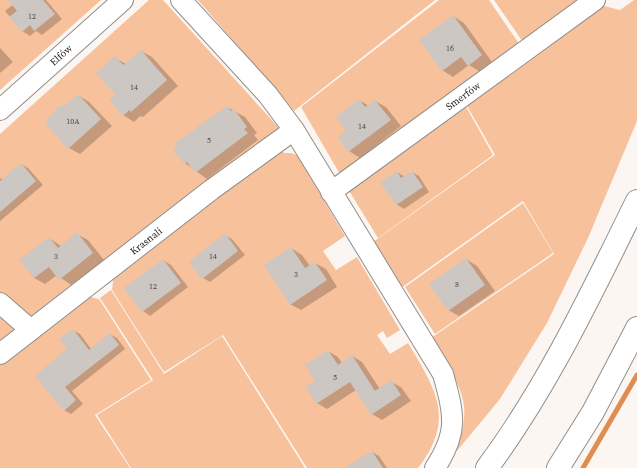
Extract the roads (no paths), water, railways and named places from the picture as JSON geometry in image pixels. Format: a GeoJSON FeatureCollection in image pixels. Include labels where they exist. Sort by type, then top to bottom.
{"type":"FeatureCollection","features":[{"type":"Feature","properties":{"kind":"main road"},"geometry":{"type":"LineString","coordinates":[[487,468],[543,383],[581,314],[637,201]]}},
{"type":"Feature","properties":{"kind":"main road"},"geometry":{"type":"LineString","coordinates":[[558,468],[593,412],[637,328]]}},
{"type":"Feature","properties":{"kind":"street","name":"Elfów"},"geometry":{"type":"LineString","coordinates":[[0,110],[123,0]]}},
{"type":"Feature","properties":{"kind":"street"},"geometry":{"type":"LineString","coordinates":[[181,0],[268,95],[294,130],[443,374],[451,407],[452,433],[444,453],[435,468]]}},
{"type":"Feature","properties":{"kind":"street","name":"Smerfów"},"geometry":{"type":"LineString","coordinates":[[331,192],[595,0]]}},
{"type":"Feature","properties":{"kind":"street","name":"Krasnali"},"geometry":{"type":"LineString","coordinates":[[0,354],[210,190],[294,130]]}},
{"type":"Feature","properties":{"kind":"street"},"geometry":{"type":"LineString","coordinates":[[0,303],[31,330]]}},
{"type":"Feature","properties":{"kind":"waterway"},"geometry":{"type":"LineString","coordinates":[[583,468],[637,375]]}}]}
